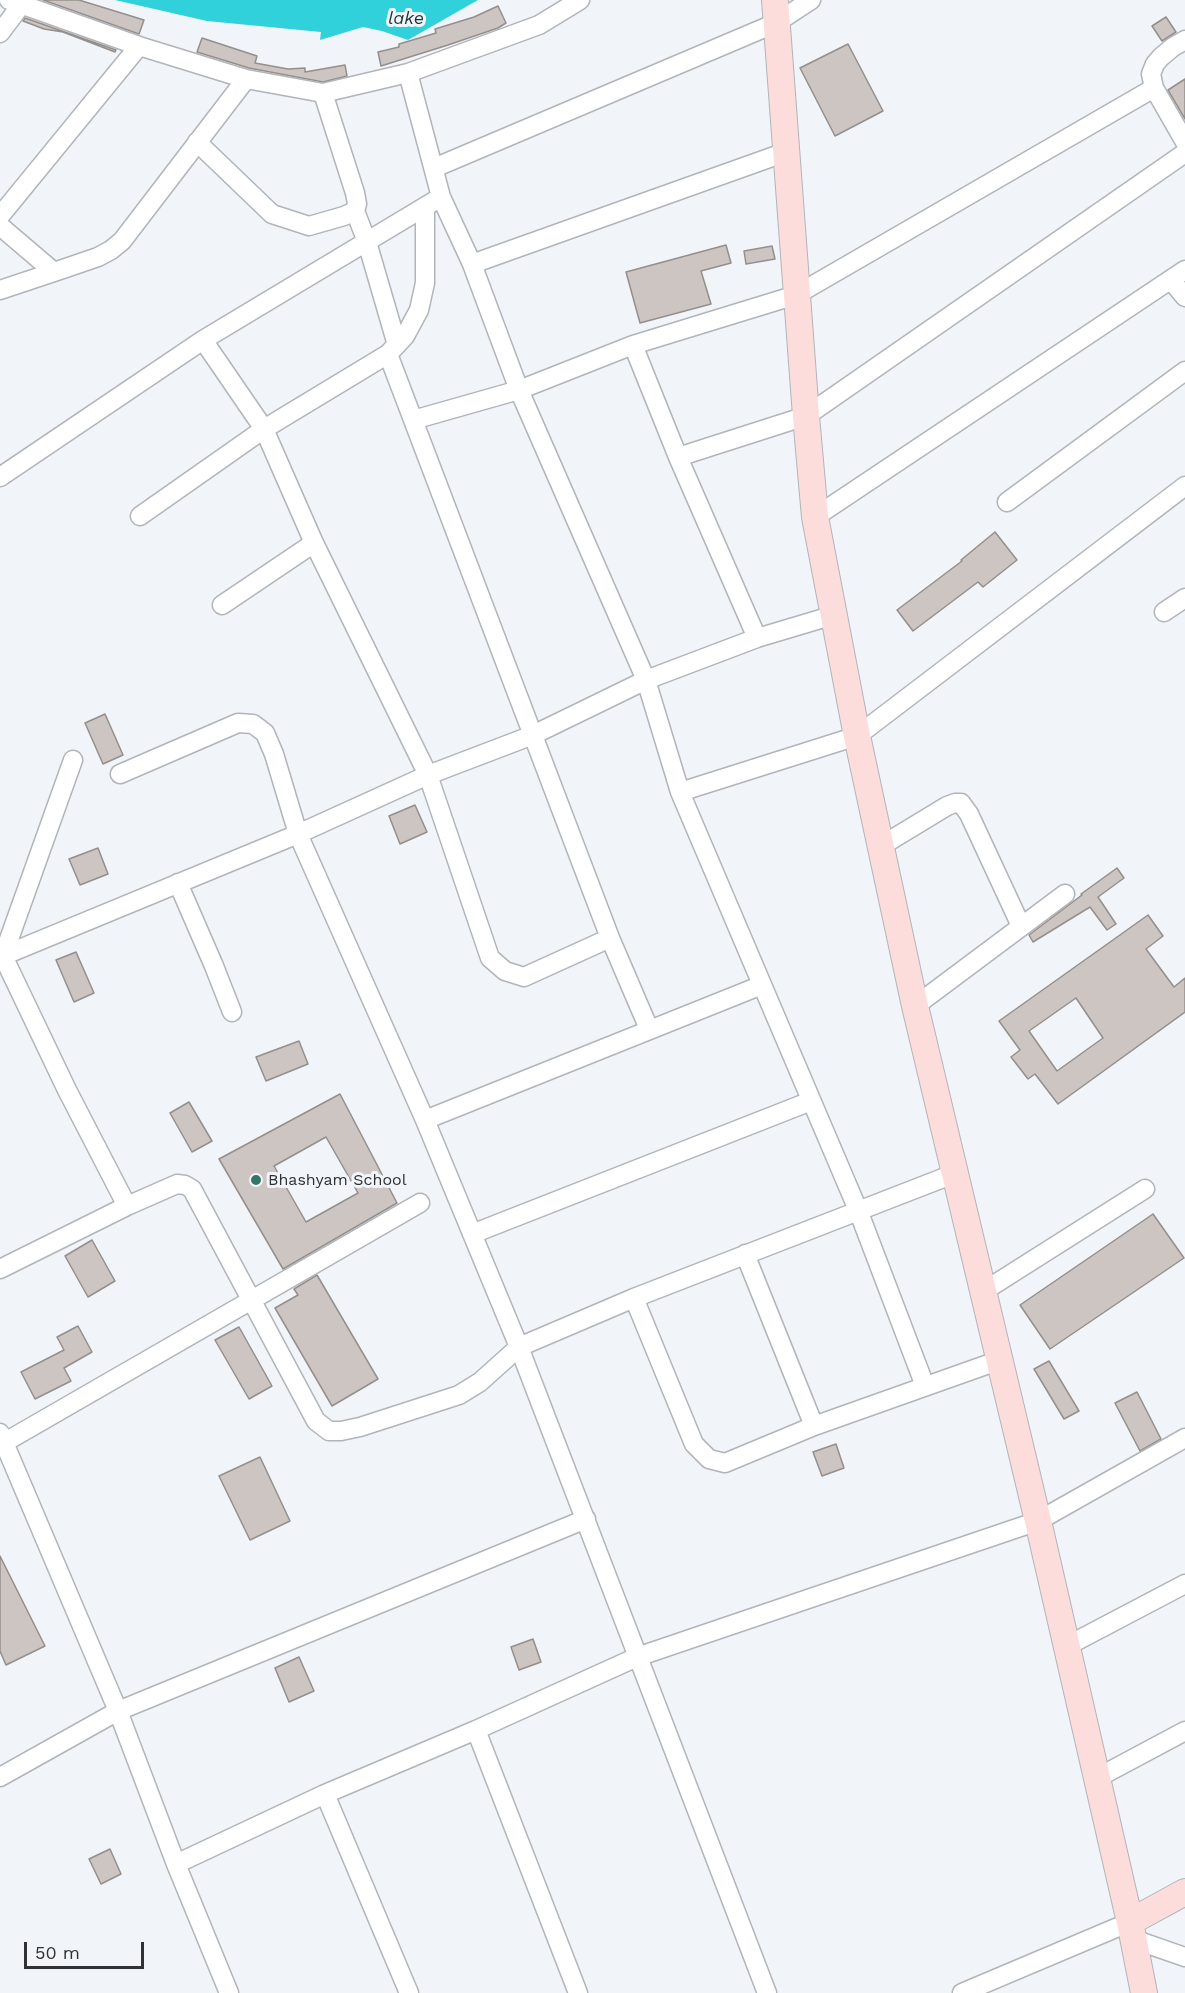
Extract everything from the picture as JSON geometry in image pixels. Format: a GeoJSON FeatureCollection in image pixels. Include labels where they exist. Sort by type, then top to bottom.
{"type":"FeatureCollection","features":[{"type":"Feature","properties":{"kind":"street"},"geometry":{"type":"LineString","coordinates":[[0,33],[15,3],[139,46],[246,79],[323,93],[408,73],[539,25],[580,0]]}},
{"type":"Feature","properties":{"kind":"street"},"geometry":{"type":"LineString","coordinates":[[434,168],[775,11],[811,0]]}},
{"type":"Feature","properties":{"kind":"street"},"geometry":{"type":"LineString","coordinates":[[775,11],[815,517],[857,736],[915,1006],[1038,1521],[1144,1993]]}},
{"type":"Feature","properties":{"kind":"street"},"geometry":{"type":"LineString","coordinates":[[1185,40],[1173,47],[1155,64],[1151,74],[1154,88],[1185,142]]}},
{"type":"Feature","properties":{"kind":"street"},"geometry":{"type":"LineString","coordinates":[[0,216],[139,46]]}},
{"type":"Feature","properties":{"kind":"street"},"geometry":{"type":"LineString","coordinates":[[140,516],[264,429],[392,349],[405,336],[419,310],[425,283],[434,168],[408,73]]}},
{"type":"Feature","properties":{"kind":"street"},"geometry":{"type":"LineString","coordinates":[[0,290],[99,257],[122,241],[246,79]]}},
{"type":"Feature","properties":{"kind":"street"},"geometry":{"type":"LineString","coordinates":[[413,420],[519,390],[633,345],[796,296],[1154,88]]}},
{"type":"Feature","properties":{"kind":"street"},"geometry":{"type":"LineString","coordinates":[[323,93],[355,193],[357,204],[355,211],[367,242],[392,349],[413,420],[610,938],[649,1029]]}},
{"type":"Feature","properties":{"kind":"street"},"geometry":{"type":"LineString","coordinates":[[197,142],[262,206],[281,218],[309,226],[355,211]]}},
{"type":"Feature","properties":{"kind":"street"},"geometry":{"type":"LineString","coordinates":[[472,264],[786,152]]}},
{"type":"Feature","properties":{"kind":"street"},"geometry":{"type":"LineString","coordinates":[[678,457],[806,416],[1185,153]]}},
{"type":"Feature","properties":{"kind":"street"},"geometry":{"type":"LineString","coordinates":[[433,202],[472,264],[519,390],[646,680],[680,792],[858,1210],[925,1386]]}},
{"type":"Feature","properties":{"kind":"street"},"geometry":{"type":"LineString","coordinates":[[0,477],[203,340],[433,202]]}},
{"type":"Feature","properties":{"kind":"street"},"geometry":{"type":"LineString","coordinates":[[0,226],[54,272]]}},
{"type":"Feature","properties":{"kind":"street"},"geometry":{"type":"LineString","coordinates":[[815,517],[1178,275],[1185,297]]}},
{"type":"Feature","properties":{"kind":"street"},"geometry":{"type":"LineString","coordinates":[[203,340],[264,429],[314,543],[429,775],[490,958],[504,971],[524,977],[610,938]]}},
{"type":"Feature","properties":{"kind":"street"},"geometry":{"type":"LineString","coordinates":[[633,345],[678,457],[757,638]]}},
{"type":"Feature","properties":{"kind":"street"},"geometry":{"type":"LineString","coordinates":[[1006,502],[1185,371]]}},
{"type":"Feature","properties":{"kind":"street"},"geometry":{"type":"LineString","coordinates":[[680,792],[857,736],[1185,486]]}},
{"type":"Feature","properties":{"kind":"street"},"geometry":{"type":"LineString","coordinates":[[222,605],[314,543]]}},
{"type":"Feature","properties":{"kind":"street"},"geometry":{"type":"LineString","coordinates":[[1164,612],[1185,598]]}},
{"type":"Feature","properties":{"kind":"street"},"geometry":{"type":"LineString","coordinates":[[2,956],[298,834],[429,775],[533,735],[646,680],[757,638],[834,615]]}},
{"type":"Feature","properties":{"kind":"street"},"geometry":{"type":"LineString","coordinates":[[120,774],[238,723],[253,724],[266,733],[298,834],[425,1120],[519,1347],[767,1993]]}},
{"type":"Feature","properties":{"kind":"street"},"geometry":{"type":"LineString","coordinates":[[73,760],[2,956],[127,1206]]}},
{"type":"Feature","properties":{"kind":"street"},"geometry":{"type":"LineString","coordinates":[[881,846],[947,806],[955,803],[961,804],[969,814],[1021,926]]}},
{"type":"Feature","properties":{"kind":"street"},"geometry":{"type":"LineString","coordinates":[[178,883],[232,1012]]}},
{"type":"Feature","properties":{"kind":"street"},"geometry":{"type":"LineString","coordinates":[[915,1006],[1065,894]]}},
{"type":"Feature","properties":{"kind":"street"},"geometry":{"type":"LineString","coordinates":[[425,1120],[762,985]]}},
{"type":"Feature","properties":{"kind":"street"},"geometry":{"type":"LineString","coordinates":[[472,1234],[811,1101]]}},
{"type":"Feature","properties":{"kind":"street"},"geometry":{"type":"LineString","coordinates":[[0,1269],[127,1206],[177,1184],[185,1185],[192,1189],[316,1421],[329,1431],[341,1431],[459,1395],[480,1382],[519,1347],[634,1298],[956,1173]]}},
{"type":"Feature","properties":{"kind":"street"},"geometry":{"type":"LineString","coordinates":[[984,1291],[1144,1189]]}},
{"type":"Feature","properties":{"kind":"street"},"geometry":{"type":"LineString","coordinates":[[229,1993],[176,1864],[118,1711],[1,1441],[420,1203]]}},
{"type":"Feature","properties":{"kind":"street"},"geometry":{"type":"LineString","coordinates":[[745,1254],[814,1426]]}},
{"type":"Feature","properties":{"kind":"street"},"geometry":{"type":"LineString","coordinates":[[634,1298],[694,1444],[709,1459],[724,1463],[814,1426],[1000,1360]]}},
{"type":"Feature","properties":{"kind":"street"},"geometry":{"type":"LineString","coordinates":[[176,1864],[325,1794],[476,1730],[637,1657],[1038,1521],[1185,1438]]}},
{"type":"Feature","properties":{"kind":"street"},"geometry":{"type":"LineString","coordinates":[[0,1777],[118,1711],[586,1519]]}},
{"type":"Feature","properties":{"kind":"street"},"geometry":{"type":"LineString","coordinates":[[1067,1646],[1185,1584]]}},
{"type":"Feature","properties":{"kind":"street"},"geometry":{"type":"LineString","coordinates":[[476,1730],[578,1993]]}},
{"type":"Feature","properties":{"kind":"street"},"geometry":{"type":"LineString","coordinates":[[1097,1778],[1185,1731]]}},
{"type":"Feature","properties":{"kind":"street"},"geometry":{"type":"LineString","coordinates":[[325,1794],[409,1993]]}},
{"type":"Feature","properties":{"kind":"street"},"geometry":{"type":"LineString","coordinates":[[962,1993],[1131,1930],[1185,1892]]}},
{"type":"Feature","properties":{"kind":"street"},"geometry":{"type":"LineString","coordinates":[[1131,1930],[1185,1957]]}},
{"type":"Feature","properties":{"kind":"water","name":"lake"},"geometry":{"type":"Polygon","coordinates":[[[115,0],[478,0],[408,40],[363,27],[320,40],[321,32],[207,21],[115,0]]]}},
{"type":"Feature","properties":{"kind":"building"},"geometry":{"type":"Polygon","coordinates":[[[43,0],[79,0],[144,20],[139,34],[43,0]]]}},
{"type":"Feature","properties":{"kind":"building"},"geometry":{"type":"Polygon","coordinates":[[[498,6],[506,23],[498,28],[381,66],[378,52],[436,33],[435,29],[474,17],[498,6]]]}},
{"type":"Feature","properties":{"kind":"building"},"geometry":{"type":"Polygon","coordinates":[[[1166,17],[1176,32],[1162,41],[1152,26],[1166,17]]]}},
{"type":"Feature","properties":{"kind":"building"},"geometry":{"type":"Polygon","coordinates":[[[25,18],[116,50],[115,52],[63,32],[44,29],[23,21],[25,18]]]}},
{"type":"Feature","properties":{"kind":"building"},"geometry":{"type":"Polygon","coordinates":[[[202,38],[257,56],[255,63],[288,69],[305,68],[305,72],[345,65],[347,76],[323,82],[249,68],[197,52],[202,38]]]}},
{"type":"Feature","properties":{"kind":"building"},"geometry":{"type":"Polygon","coordinates":[[[848,44],[883,111],[835,136],[800,68],[848,44]]]}},
{"type":"Feature","properties":{"kind":"building"},"geometry":{"type":"Polygon","coordinates":[[[1185,79],[1185,119],[1168,90],[1185,79]]]}},
{"type":"Feature","properties":{"kind":"building"},"geometry":{"type":"Polygon","coordinates":[[[726,245],[731,263],[701,271],[711,304],[640,323],[626,272],[726,245]]]}},
{"type":"Feature","properties":{"kind":"building"},"geometry":{"type":"Polygon","coordinates":[[[772,246],[775,259],[746,264],[744,251],[772,246]]]}},
{"type":"Feature","properties":{"kind":"building"},"geometry":{"type":"Polygon","coordinates":[[[995,532],[1017,560],[983,587],[978,582],[913,631],[897,610],[962,561],[995,532]]]}},
{"type":"Feature","properties":{"kind":"building"},"geometry":{"type":"Polygon","coordinates":[[[105,714],[123,755],[103,764],[85,723],[105,714]]]}},
{"type":"Feature","properties":{"kind":"building"},"geometry":{"type":"Polygon","coordinates":[[[415,805],[427,832],[400,844],[389,816],[415,805]]]}},
{"type":"Feature","properties":{"kind":"building"},"geometry":{"type":"Polygon","coordinates":[[[98,848],[108,874],[80,885],[69,859],[98,848]]]}},
{"type":"Feature","properties":{"kind":"building"},"geometry":{"type":"Polygon","coordinates":[[[1117,868],[1124,878],[1098,897],[1116,924],[1107,930],[1090,907],[1033,942],[1029,935],[1117,868]]]}},
{"type":"Feature","properties":{"kind":"building"},"geometry":{"type":"Polygon","coordinates":[[[1148,915],[1163,936],[1146,949],[1174,987],[1185,978],[1185,1012],[1058,1104],[1035,1074],[1028,1079],[1011,1057],[1020,1050],[999,1021],[1148,915]],[[1076,998],[1029,1031],[1057,1071],[1103,1038],[1076,998]]]}},
{"type":"Feature","properties":{"kind":"building"},"geometry":{"type":"Polygon","coordinates":[[[76,952],[94,993],[74,1002],[56,960],[76,952]]]}},
{"type":"Feature","properties":{"kind":"building"},"geometry":{"type":"Polygon","coordinates":[[[299,1041],[308,1064],[266,1081],[256,1057],[299,1041]]]}},
{"type":"Feature","properties":{"kind":"building","name":"Bhashyam School"},"geometry":{"type":"Polygon","coordinates":[[[340,1094],[397,1203],[283,1269],[219,1159],[340,1094]],[[326,1137],[274,1166],[306,1222],[358,1193],[326,1137]]]}},
{"type":"Feature","properties":{"kind":"building"},"geometry":{"type":"Polygon","coordinates":[[[189,1102],[212,1141],[192,1152],[170,1113],[189,1102]]]}},
{"type":"Feature","properties":{"kind":"building"},"geometry":{"type":"Polygon","coordinates":[[[1153,1214],[1184,1258],[1050,1349],[1020,1305],[1153,1214]]]}},
{"type":"Feature","properties":{"kind":"building"},"geometry":{"type":"Polygon","coordinates":[[[92,1240],[115,1281],[88,1297],[65,1256],[92,1240]]]}},
{"type":"Feature","properties":{"kind":"building"},"geometry":{"type":"Polygon","coordinates":[[[317,1275],[378,1379],[332,1406],[275,1308],[298,1295],[294,1289],[317,1275]]]}},
{"type":"Feature","properties":{"kind":"building"},"geometry":{"type":"Polygon","coordinates":[[[78,1326],[92,1352],[64,1368],[71,1381],[35,1399],[21,1372],[64,1350],[57,1337],[78,1326]]]}},
{"type":"Feature","properties":{"kind":"building"},"geometry":{"type":"Polygon","coordinates":[[[239,1327],[272,1386],[249,1399],[215,1340],[239,1327]]]}},
{"type":"Feature","properties":{"kind":"building"},"geometry":{"type":"Polygon","coordinates":[[[1049,1361],[1079,1411],[1064,1419],[1034,1369],[1049,1361]]]}},
{"type":"Feature","properties":{"kind":"building"},"geometry":{"type":"Polygon","coordinates":[[[1137,1392],[1161,1439],[1140,1451],[1115,1403],[1137,1392]]]}},
{"type":"Feature","properties":{"kind":"building"},"geometry":{"type":"Polygon","coordinates":[[[836,1444],[844,1468],[822,1476],[813,1452],[836,1444]]]}},
{"type":"Feature","properties":{"kind":"building"},"geometry":{"type":"Polygon","coordinates":[[[260,1457],[290,1521],[250,1540],[219,1476],[260,1457]]]}},
{"type":"Feature","properties":{"kind":"building"},"geometry":{"type":"Polygon","coordinates":[[[0,1556],[45,1646],[6,1665],[0,1651],[0,1556]]]}},
{"type":"Feature","properties":{"kind":"building"},"geometry":{"type":"Polygon","coordinates":[[[533,1639],[541,1662],[519,1670],[511,1647],[533,1639]]]}},
{"type":"Feature","properties":{"kind":"building"},"geometry":{"type":"Polygon","coordinates":[[[299,1657],[314,1691],[289,1702],[275,1668],[299,1657]]]}},
{"type":"Feature","properties":{"kind":"building"},"geometry":{"type":"Polygon","coordinates":[[[110,1849],[121,1874],[101,1884],[89,1859],[110,1849]]]}},
{"type":"Feature","properties":{"kind":"place","name":"Bhashyam School"},"geometry":{"type":"Point","coordinates":[256,1180]}}]}
